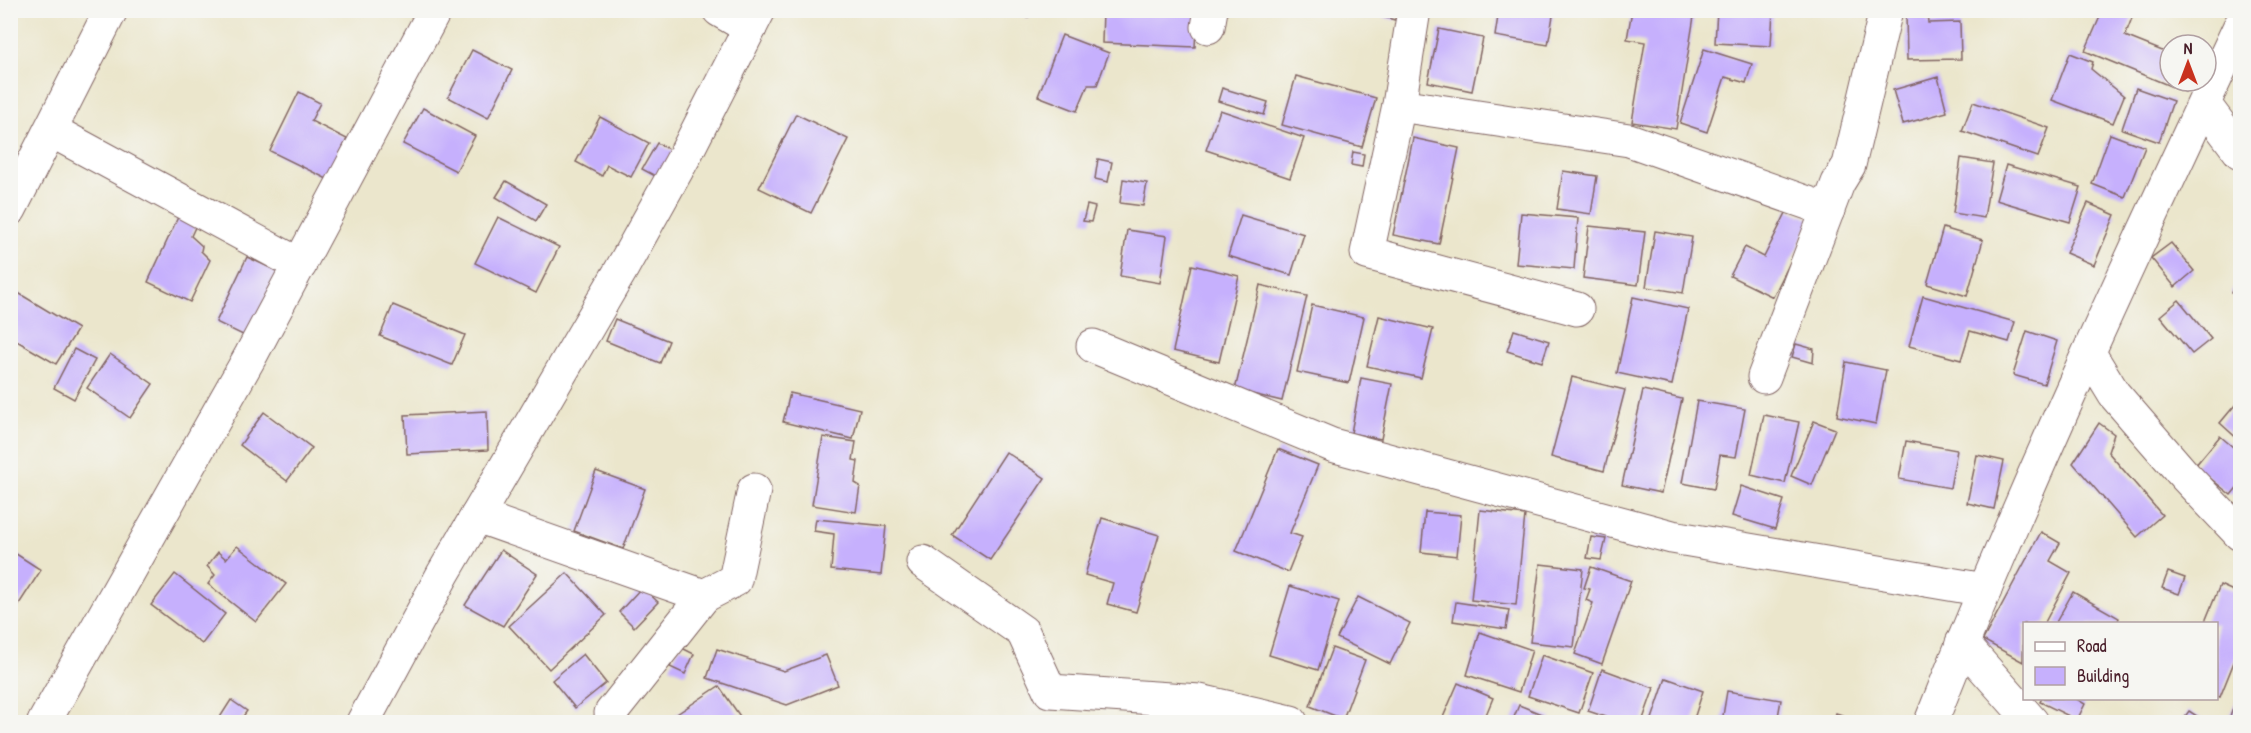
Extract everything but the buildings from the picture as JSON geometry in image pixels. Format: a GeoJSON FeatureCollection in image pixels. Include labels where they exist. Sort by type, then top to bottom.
{"type":"FeatureCollection","features":[{"type":"Feature","properties":{"kind":"street"},"geometry":{"type":"LineString","coordinates":[[10,209],[52,131],[111,10]]}},
{"type":"Feature","properties":{"kind":"street"},"geometry":{"type":"LineString","coordinates":[[44,723],[251,355],[435,10]]}},
{"type":"Feature","properties":{"kind":"street"},"geometry":{"type":"LineString","coordinates":[[363,723],[443,574],[621,270],[684,157],[754,19],[719,10]]}},
{"type":"Feature","properties":{"kind":"street"},"geometry":{"type":"LineString","coordinates":[[1414,10],[1399,105],[1367,253],[1577,309]]}},
{"type":"Feature","properties":{"kind":"street"},"geometry":{"type":"LineString","coordinates":[[1764,377],[1838,183],[1849,165],[1886,10]]}},
{"type":"Feature","properties":{"kind":"street"},"geometry":{"type":"LineString","coordinates":[[1931,723],[1962,643],[2089,353],[2241,26]]}},
{"type":"Feature","properties":{"kind":"street"},"geometry":{"type":"LineString","coordinates":[[2204,104],[2241,152]]}},
{"type":"Feature","properties":{"kind":"street"},"geometry":{"type":"LineString","coordinates":[[1399,105],[1629,141],[1828,210]]}},
{"type":"Feature","properties":{"kind":"street"},"geometry":{"type":"LineString","coordinates":[[52,131],[300,265]]}},
{"type":"Feature","properties":{"kind":"street"},"geometry":{"type":"LineString","coordinates":[[1093,345],[1332,445],[1672,537],[1985,590]]}},
{"type":"Feature","properties":{"kind":"street"},"geometry":{"type":"LineString","coordinates":[[2089,353],[2114,394],[2184,476],[2241,534]]}},
{"type":"Feature","properties":{"kind":"street"},"geometry":{"type":"LineString","coordinates":[[610,713],[704,596],[735,580],[754,490]]}},
{"type":"Feature","properties":{"kind":"street"},"geometry":{"type":"LineString","coordinates":[[477,516],[704,596]]}},
{"type":"Feature","properties":{"kind":"street"},"geometry":{"type":"LineString","coordinates":[[923,562],[1023,632],[1050,691],[1200,701],[1291,723]]}},
{"type":"Feature","properties":{"kind":"street"},"geometry":{"type":"LineString","coordinates":[[1962,643],[2032,723]]}}]}
